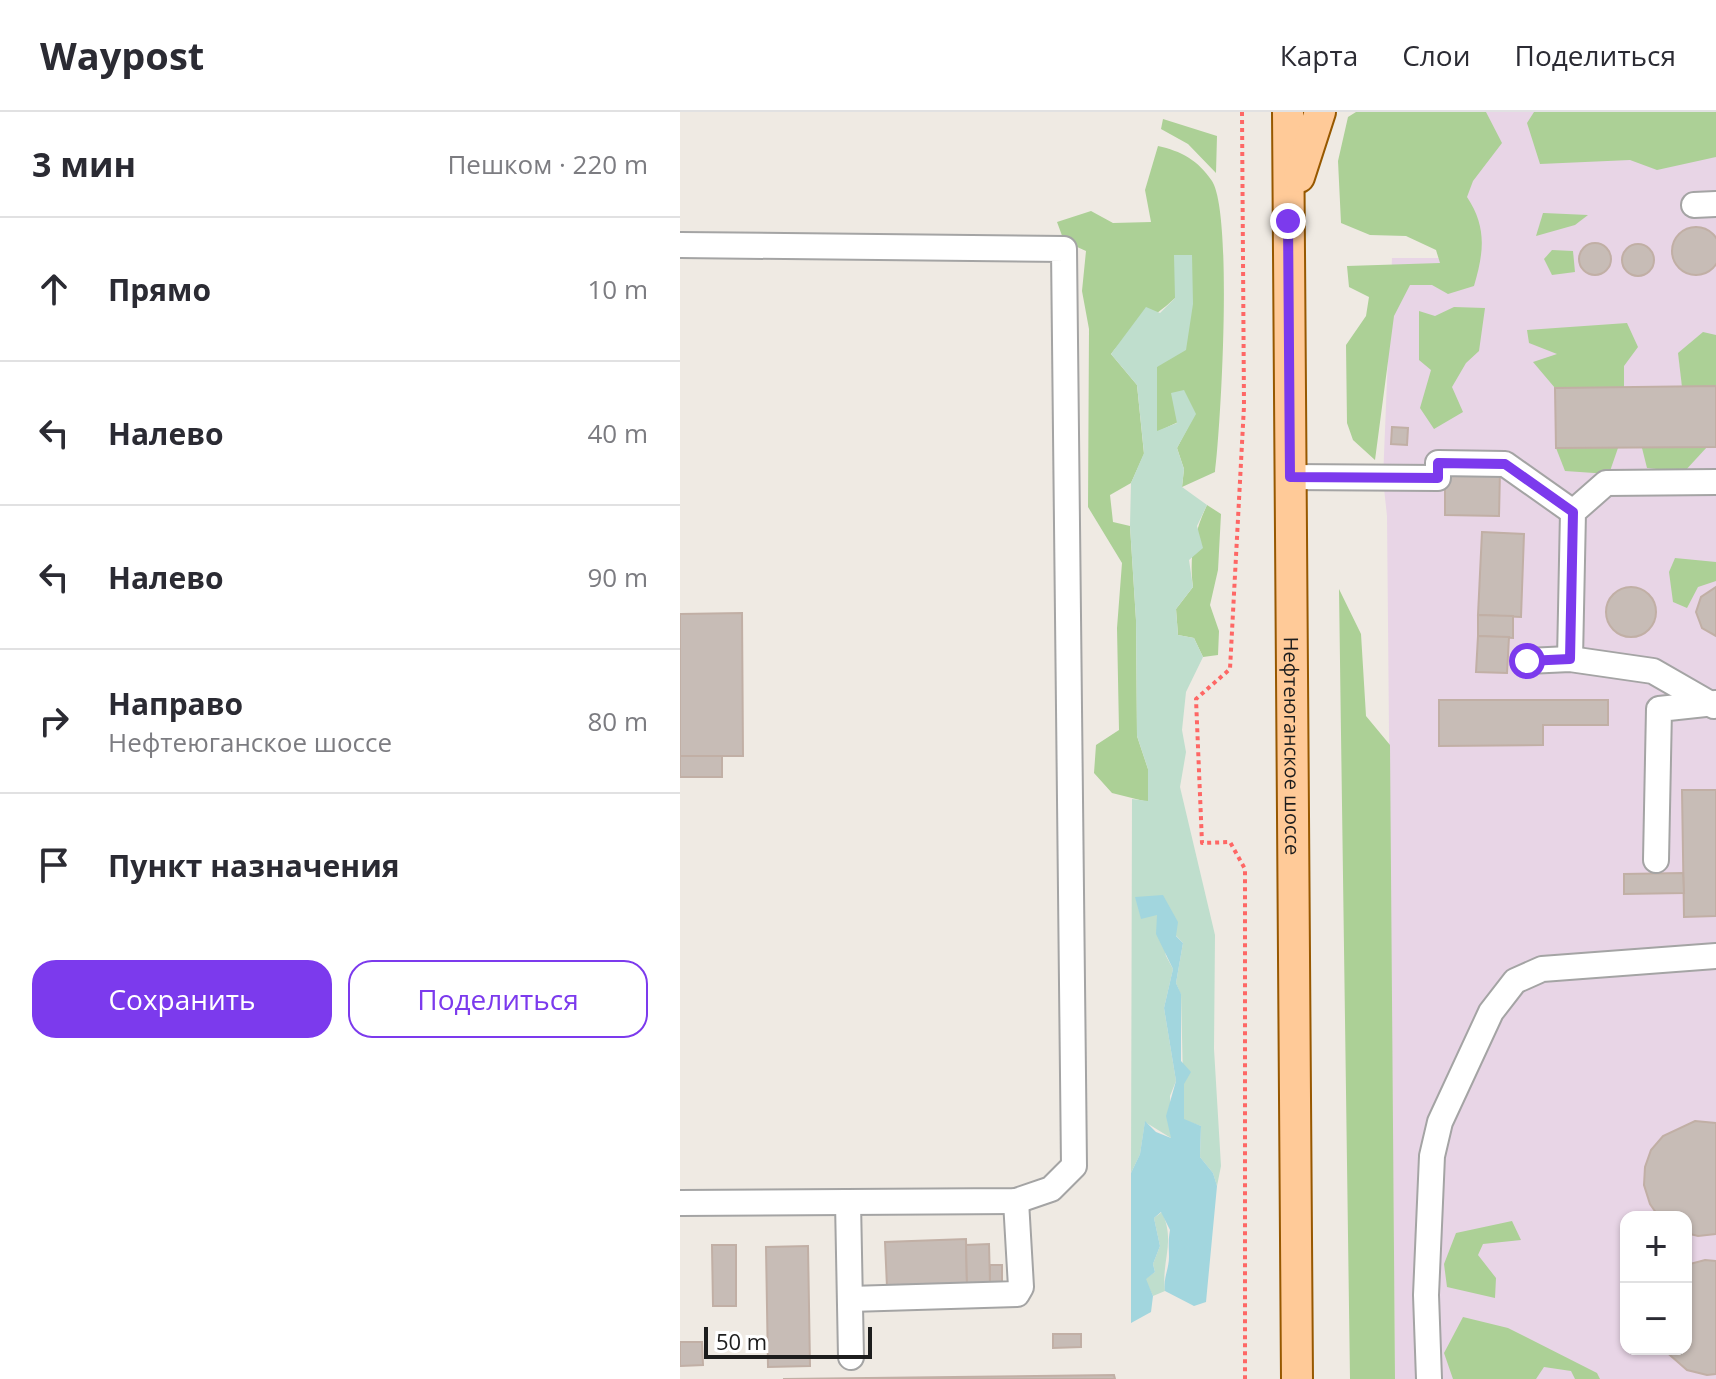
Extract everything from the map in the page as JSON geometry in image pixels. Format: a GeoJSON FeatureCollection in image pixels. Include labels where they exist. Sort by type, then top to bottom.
{"type":"FeatureCollection","features":[{"type":"Feature","properties":{"kind":"main road"},"geometry":{"type":"LineString","coordinates":[[1274,112],[1288,221]]}},
{"type":"Feature","properties":{"kind":"main road","name":"Нефтеюганское шоссе"},"geometry":{"type":"LineString","coordinates":[[1288,112],[1297,1379]]}},
{"type":"Feature","properties":{"kind":"main road"},"geometry":{"type":"LineString","coordinates":[[1288,221],[1308,141],[1320,112]]}},
{"type":"Feature","properties":{"kind":"lane"},"geometry":{"type":"LineString","coordinates":[[680,245],[1051,246],[1064,249],[1074,1166],[1051,1189],[1016,1201],[680,1203]]}},
{"type":"Feature","properties":{"kind":"lane"},"geometry":{"type":"LineString","coordinates":[[1290,477],[1438,478],[1438,463],[1505,464],[1573,512]]}},
{"type":"Feature","properties":{"kind":"lane"},"geometry":{"type":"LineString","coordinates":[[1570,659],[1573,512],[1606,483],[1716,482]]}},
{"type":"Feature","properties":{"kind":"lane"},"geometry":{"type":"LineString","coordinates":[[1527,661],[1570,659],[1653,671],[1715,705]]}},
{"type":"Feature","properties":{"kind":"lane"},"geometry":{"type":"LineString","coordinates":[[1656,860],[1659,709],[1715,705]]}},
{"type":"Feature","properties":{"kind":"lane"},"geometry":{"type":"LineString","coordinates":[[1429,1379],[1426,1295],[1432,1156],[1440,1122],[1491,1012],[1515,981],[1542,969],[1716,956]]}},
{"type":"Feature","properties":{"kind":"lane"},"geometry":{"type":"LineString","coordinates":[[850,1299],[1017,1294],[1021,1287],[1016,1201]]}},
{"type":"Feature","properties":{"kind":"lane"},"geometry":{"type":"LineString","coordinates":[[848,1202],[851,1357]]}},
{"type":"Feature","properties":{"kind":"path"},"geometry":{"type":"LineString","coordinates":[[1242,112],[1244,406],[1230,669],[1196,699],[1202,843],[1230,842],[1245,869],[1245,1379]]}},
{"type":"Feature","properties":{"kind":"shaded area"},"geometry":{"type":"Polygon","coordinates":[[[1467,112],[1716,112],[1716,1379],[1395,1379],[1387,516],[1383,479],[1392,258],[1451,258],[1467,112]]]}},
{"type":"Feature","properties":{"kind":"green space"},"geometry":{"type":"Polygon","coordinates":[[[1356,112],[1486,112],[1502,143],[1473,181],[1467,197],[1478,219],[1482,240],[1474,286],[1448,294],[1432,285],[1410,285],[1394,316],[1375,460],[1353,440],[1347,423],[1346,345],[1366,316],[1369,297],[1349,287],[1347,266],[1440,263],[1436,250],[1406,236],[1370,235],[1341,223],[1338,161],[1348,117],[1356,112]]]}},
{"type":"Feature","properties":{"kind":"green space"},"geometry":{"type":"Polygon","coordinates":[[[1534,112],[1716,112],[1716,157],[1657,170],[1630,160],[1540,164],[1527,123],[1534,112]]]}},
{"type":"Feature","properties":{"kind":"green space"},"geometry":{"type":"Polygon","coordinates":[[[1163,119],[1217,136],[1216,173],[1188,144],[1161,129],[1163,119]]]}},
{"type":"Feature","properties":{"kind":"green space"},"geometry":{"type":"Polygon","coordinates":[[[1158,146],[1188,158],[1201,167],[1212,181],[1222,234],[1224,321],[1215,472],[1182,487],[1184,469],[1177,448],[1195,414],[1157,432],[1157,367],[1175,298],[1111,354],[1137,385],[1144,454],[1131,483],[1110,495],[1113,522],[1130,526],[1136,620],[1137,736],[1148,769],[1148,802],[1112,793],[1094,773],[1096,745],[1119,730],[1117,628],[1122,563],[1088,507],[1089,329],[1082,291],[1086,251],[1064,241],[1057,222],[1091,211],[1113,223],[1151,222],[1145,190],[1158,146]]]}},
{"type":"Feature","properties":{"kind":"green space"},"geometry":{"type":"Polygon","coordinates":[[[1543,213],[1588,215],[1575,225],[1536,236],[1543,213]]]}},
{"type":"Feature","properties":{"kind":"green space"},"geometry":{"type":"Polygon","coordinates":[[[1552,250],[1573,251],[1575,272],[1552,275],[1544,259],[1552,250]]]}},
{"type":"Feature","properties":{"kind":"green space"},"geometry":{"type":"Polygon","coordinates":[[[1174,255],[1192,255],[1193,304],[1186,350],[1157,367],[1157,431],[1177,423],[1171,393],[1184,390],[1196,414],[1177,448],[1184,469],[1182,487],[1207,505],[1197,526],[1203,548],[1189,560],[1193,587],[1176,609],[1178,635],[1194,638],[1203,657],[1186,692],[1182,730],[1186,752],[1180,787],[1215,935],[1214,1049],[1221,1166],[1217,1186],[1213,1173],[1200,1157],[1201,1126],[1184,1120],[1181,995],[1176,983],[1183,943],[1157,915],[1166,956],[1173,969],[1164,1008],[1176,1081],[1170,1096],[1171,1138],[1145,1122],[1140,1154],[1131,1173],[1132,799],[1148,801],[1148,769],[1137,736],[1136,620],[1130,526],[1131,483],[1144,453],[1137,385],[1111,354],[1146,307],[1160,313],[1175,298],[1174,255]]]}},
{"type":"Feature","properties":{"kind":"green space"},"geometry":{"type":"Polygon","coordinates":[[[1454,307],[1485,308],[1479,351],[1466,363],[1452,387],[1463,412],[1434,429],[1420,408],[1431,370],[1419,360],[1419,311],[1435,316],[1454,307]]]}},
{"type":"Feature","properties":{"kind":"green space"},"geometry":{"type":"Polygon","coordinates":[[[1627,323],[1638,347],[1624,366],[1624,387],[1555,388],[1533,362],[1557,354],[1529,343],[1527,330],[1627,323]]]}},
{"type":"Feature","properties":{"kind":"green space"},"geometry":{"type":"Polygon","coordinates":[[[1703,332],[1716,335],[1716,386],[1682,387],[1678,353],[1703,332]]]}},
{"type":"Feature","properties":{"kind":"green space"},"geometry":{"type":"Polygon","coordinates":[[[1707,447],[1684,472],[1647,468],[1642,448],[1707,447]]]}},
{"type":"Feature","properties":{"kind":"green space"},"geometry":{"type":"Polygon","coordinates":[[[1556,448],[1618,448],[1609,474],[1565,471],[1556,448]]]}},
{"type":"Feature","properties":{"kind":"green space"},"geometry":{"type":"Polygon","coordinates":[[[1207,505],[1221,514],[1218,570],[1210,605],[1219,631],[1218,655],[1203,657],[1194,638],[1178,635],[1176,609],[1193,587],[1194,545],[1207,505]]]}},
{"type":"Feature","properties":{"kind":"green space"},"geometry":{"type":"Polygon","coordinates":[[[1675,558],[1716,562],[1716,581],[1698,587],[1687,608],[1673,602],[1669,572],[1675,558]]]}},
{"type":"Feature","properties":{"kind":"green space"},"geometry":{"type":"Polygon","coordinates":[[[1339,589],[1361,634],[1366,716],[1390,745],[1395,1379],[1350,1379],[1339,589]]]}},
{"type":"Feature","properties":{"kind":"green space"},"geometry":{"type":"Polygon","coordinates":[[[1162,1212],[1168,1233],[1165,1291],[1153,1296],[1145,1279],[1155,1272],[1153,1264],[1160,1246],[1154,1218],[1162,1212]]]}},
{"type":"Feature","properties":{"kind":"green space"},"geometry":{"type":"Polygon","coordinates":[[[1512,1221],[1521,1240],[1483,1244],[1478,1255],[1496,1278],[1495,1298],[1447,1287],[1444,1264],[1456,1233],[1512,1221]]]}},
{"type":"Feature","properties":{"kind":"green space"},"geometry":{"type":"Polygon","coordinates":[[[1463,1317],[1508,1328],[1597,1373],[1600,1379],[1575,1379],[1571,1371],[1544,1367],[1536,1379],[1453,1379],[1444,1353],[1463,1317]]]}},
{"type":"Feature","properties":{"kind":"water"},"geometry":{"type":"Polygon","coordinates":[[[1163,895],[1178,922],[1176,936],[1183,943],[1176,983],[1181,994],[1181,1061],[1191,1072],[1184,1084],[1184,1119],[1201,1126],[1200,1157],[1213,1173],[1217,1186],[1206,1302],[1194,1306],[1165,1291],[1170,1230],[1161,1212],[1154,1218],[1160,1246],[1153,1264],[1155,1272],[1146,1279],[1153,1296],[1151,1312],[1131,1323],[1131,1173],[1140,1154],[1145,1121],[1156,1132],[1171,1138],[1166,1116],[1176,1081],[1164,1008],[1173,969],[1156,934],[1157,915],[1141,919],[1135,897],[1163,895]]]}},
{"type":"Feature","properties":{"kind":"building"},"geometry":{"type":"Polygon","coordinates":[[[1696,227],[1713,234],[1720,251],[1713,268],[1696,275],[1679,268],[1672,251],[1679,234],[1696,227]]]}},
{"type":"Feature","properties":{"kind":"building"},"geometry":{"type":"Polygon","coordinates":[[[1595,243],[1606,248],[1611,259],[1606,270],[1595,275],[1584,270],[1579,259],[1584,248],[1595,243]]]}},
{"type":"Feature","properties":{"kind":"building"},"geometry":{"type":"Polygon","coordinates":[[[1638,244],[1649,249],[1654,260],[1649,271],[1638,276],[1627,271],[1622,260],[1627,249],[1638,244]]]}},
{"type":"Feature","properties":{"kind":"building"},"geometry":{"type":"Polygon","coordinates":[[[1716,386],[1716,447],[1556,448],[1555,388],[1716,386]]]}},
{"type":"Feature","properties":{"kind":"building"},"geometry":{"type":"Polygon","coordinates":[[[1392,427],[1408,428],[1407,445],[1391,444],[1392,427]]]}},
{"type":"Feature","properties":{"kind":"building"},"geometry":{"type":"Polygon","coordinates":[[[1445,470],[1500,471],[1499,516],[1445,515],[1445,470]]]}},
{"type":"Feature","properties":{"kind":"building"},"geometry":{"type":"Polygon","coordinates":[[[1482,532],[1524,534],[1521,617],[1478,615],[1482,532]]]}},
{"type":"Feature","properties":{"kind":"building"},"geometry":{"type":"Polygon","coordinates":[[[1631,587],[1649,594],[1656,612],[1649,630],[1631,637],[1613,630],[1606,612],[1613,594],[1631,587]]]}},
{"type":"Feature","properties":{"kind":"building"},"geometry":{"type":"Polygon","coordinates":[[[1716,587],[1716,636],[1702,628],[1696,612],[1701,597],[1716,587]]]}},
{"type":"Feature","properties":{"kind":"building"},"geometry":{"type":"Polygon","coordinates":[[[742,613],[743,756],[680,756],[680,614],[742,613]]]}},
{"type":"Feature","properties":{"kind":"building"},"geometry":{"type":"Polygon","coordinates":[[[1478,615],[1513,616],[1513,638],[1478,636],[1478,615]]]}},
{"type":"Feature","properties":{"kind":"building"},"geometry":{"type":"Polygon","coordinates":[[[1478,636],[1509,637],[1507,673],[1476,672],[1478,636]]]}},
{"type":"Feature","properties":{"kind":"building"},"geometry":{"type":"Polygon","coordinates":[[[1439,700],[1608,700],[1608,725],[1543,725],[1543,745],[1439,746],[1439,700]]]}},
{"type":"Feature","properties":{"kind":"building"},"geometry":{"type":"Polygon","coordinates":[[[680,756],[722,756],[722,777],[680,777],[680,756]]]}},
{"type":"Feature","properties":{"kind":"building"},"geometry":{"type":"Polygon","coordinates":[[[1682,790],[1716,790],[1716,916],[1684,917],[1682,790]]]}},
{"type":"Feature","properties":{"kind":"building"},"geometry":{"type":"Polygon","coordinates":[[[1683,873],[1684,893],[1624,894],[1624,874],[1683,873]]]}},
{"type":"Feature","properties":{"kind":"building"},"geometry":{"type":"Polygon","coordinates":[[[1695,1121],[1716,1123],[1716,1234],[1692,1234],[1692,1211],[1655,1211],[1650,1204],[1644,1185],[1645,1167],[1651,1150],[1663,1136],[1695,1121]]]}},
{"type":"Feature","properties":{"kind":"building"},"geometry":{"type":"Polygon","coordinates":[[[966,1239],[967,1284],[887,1287],[885,1242],[966,1239]]]}},
{"type":"Feature","properties":{"kind":"building"},"geometry":{"type":"Polygon","coordinates":[[[989,1244],[990,1284],[967,1284],[966,1245],[989,1244]]]}},
{"type":"Feature","properties":{"kind":"building"},"geometry":{"type":"Polygon","coordinates":[[[712,1245],[736,1245],[736,1306],[713,1306],[712,1245]]]}},
{"type":"Feature","properties":{"kind":"building"},"geometry":{"type":"Polygon","coordinates":[[[808,1246],[810,1366],[768,1367],[766,1247],[808,1246]]]}},
{"type":"Feature","properties":{"kind":"building"},"geometry":{"type":"Polygon","coordinates":[[[1716,1261],[1716,1374],[1687,1370],[1670,1355],[1692,1355],[1692,1263],[1716,1261]]]}},
{"type":"Feature","properties":{"kind":"building"},"geometry":{"type":"Polygon","coordinates":[[[990,1265],[1002,1265],[1002,1289],[990,1289],[990,1265]]]}},
{"type":"Feature","properties":{"kind":"building"},"geometry":{"type":"Polygon","coordinates":[[[1053,1334],[1081,1334],[1081,1347],[1053,1348],[1053,1334]]]}},
{"type":"Feature","properties":{"kind":"building"},"geometry":{"type":"Polygon","coordinates":[[[680,1342],[702,1342],[703,1365],[680,1366],[680,1342]]]}},
{"type":"Feature","properties":{"kind":"building"},"geometry":{"type":"Polygon","coordinates":[[[1114,1375],[1115,1379],[783,1379],[1114,1375]]]}},
{"type":"Feature","properties":{"kind":"route"},"geometry":{"type":"LineString","coordinates":[[1288,221],[1290,477],[1438,478],[1438,463],[1505,464],[1573,512],[1570,659],[1527,661]]}}]}
